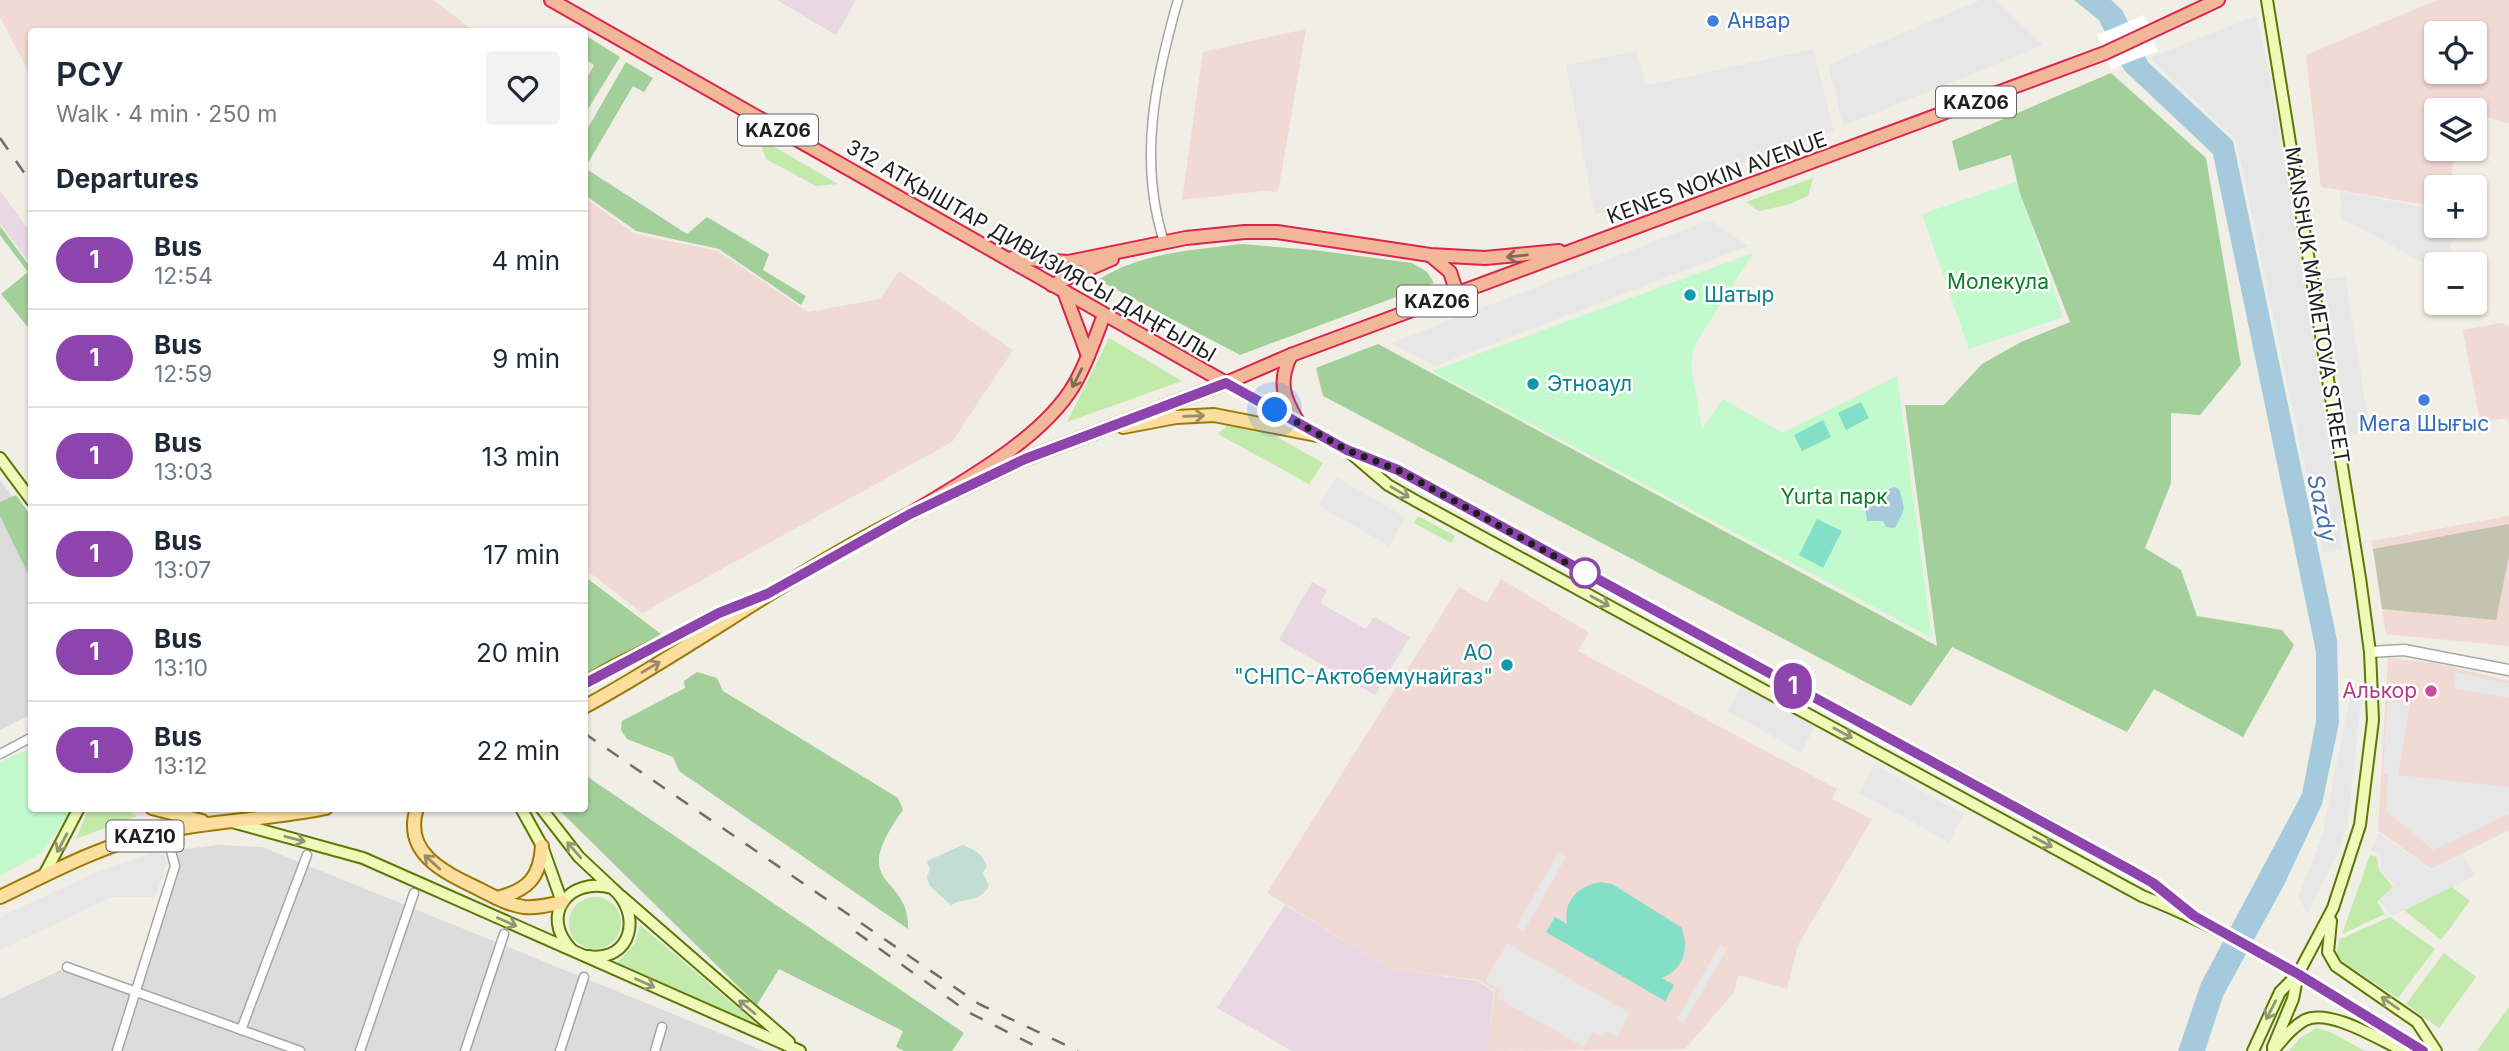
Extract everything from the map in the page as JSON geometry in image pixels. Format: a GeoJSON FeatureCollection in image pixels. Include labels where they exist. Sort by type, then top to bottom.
{"type":"FeatureCollection","features":[{"type":"Feature","properties":{"kind":"highway","name":"312 АТҚЫШТАР ДИВИЗИЯСЫ ДАҢҒЫЛЫ"},"geometry":{"type":"LineString","coordinates":[[551,0],[1226,383]]}},
{"type":"Feature","properties":{"kind":"highway","name":"KENES NOKIN AVENUE"},"geometry":{"type":"LineString","coordinates":[[1226,383],[1291,355],[2105,53],[2218,0]]}},
{"type":"Feature","properties":{"kind":"highway"},"geometry":{"type":"LineString","coordinates":[[1008,257],[1068,262],[1164,242],[1234,232],[1277,232],[1430,255],[1506,257],[1585,247]]}},
{"type":"Feature","properties":{"kind":"highway"},"geometry":{"type":"LineString","coordinates":[[1052,285],[1128,251]]}},
{"type":"Feature","properties":{"kind":"highway"},"geometry":{"type":"LineString","coordinates":[[1430,255],[1450,272],[1457,293]]}},
{"type":"Feature","properties":{"kind":"highway"},"geometry":{"type":"LineString","coordinates":[[1065,294],[1088,356]]}},
{"type":"Feature","properties":{"kind":"highway"},"geometry":{"type":"LineString","coordinates":[[910,514],[1021,440],[1054,412],[1075,384],[1104,316]]}},
{"type":"Feature","properties":{"kind":"highway"},"geometry":{"type":"LineString","coordinates":[[1291,355],[1282,378],[1282,390],[1299,424]]}},
{"type":"Feature","properties":{"kind":"main road","name":"MANSHUK MAMETOVA STREET"},"geometry":{"type":"LineString","coordinates":[[2253,1051],[2280,992],[2298,974],[2333,908],[2360,825],[2370,762],[2373,720],[2370,652],[2325,350],[2267,0]]}},
{"type":"Feature","properties":{"kind":"main road","name":"312 АТҚЫШТАР ДИВИЗИЯСЫ ДАҢҒЫЛЫ"},"geometry":{"type":"LineString","coordinates":[[1226,383],[1347,450],[1398,470],[1974,784],[2153,883],[2194,916]]}},
{"type":"Feature","properties":{"kind":"main road"},"geometry":{"type":"LineString","coordinates":[[589,704],[726,622],[767,594],[910,514],[1025,459],[1226,383]]}},
{"type":"Feature","properties":{"kind":"main road"},"geometry":{"type":"LineString","coordinates":[[1079,437],[1176,417],[1214,415],[1322,436]]}},
{"type":"Feature","properties":{"kind":"main road","name":"312 АТҚЫШТАР ДИВИЗИЯСЫ ДАҢҒЫЛЫ"},"geometry":{"type":"LineString","coordinates":[[1347,450],[1388,485],[2142,896],[2194,916],[2298,974],[2423,1051]]}},
{"type":"Feature","properties":{"kind":"main road"},"geometry":{"type":"LineString","coordinates":[[0,458],[28,496]]}},
{"type":"Feature","properties":{"kind":"main road"},"geometry":{"type":"LineString","coordinates":[[1469,530],[1478,514]]}},
{"type":"Feature","properties":{"kind":"main road"},"geometry":{"type":"LineString","coordinates":[[1569,584],[1577,568]]}},
{"type":"Feature","properties":{"kind":"main road"},"geometry":{"type":"LineString","coordinates":[[588,682],[719,613],[767,594]]}},
{"type":"Feature","properties":{"kind":"main road"},"geometry":{"type":"LineString","coordinates":[[1965,800],[1974,784]]}},
{"type":"Feature","properties":{"kind":"main road"},"geometry":{"type":"LineString","coordinates":[[43,877],[77,812]]}},
{"type":"Feature","properties":{"kind":"main road"},"geometry":{"type":"LineString","coordinates":[[167,812],[210,823]]}},
{"type":"Feature","properties":{"kind":"main road","name":"KAZ10"},"geometry":{"type":"LineString","coordinates":[[0,897],[123,843],[210,823],[296,812]]}},
{"type":"Feature","properties":{"kind":"main road"},"geometry":{"type":"LineString","coordinates":[[417,812],[415,832],[426,857],[446,873],[497,898],[524,906],[542,907],[562,902],[575,890],[586,885],[612,888]]}},
{"type":"Feature","properties":{"kind":"main road"},"geometry":{"type":"LineString","coordinates":[[523,812],[542,846],[562,902],[558,920],[559,932],[578,953],[606,955],[624,942],[631,919],[621,896]]}},
{"type":"Feature","properties":{"kind":"main road"},"geometry":{"type":"LineString","coordinates":[[544,812],[579,857],[612,888],[799,1051]]}},
{"type":"Feature","properties":{"kind":"main road"},"geometry":{"type":"LineString","coordinates":[[229,821],[363,858],[799,1051]]}},
{"type":"Feature","properties":{"kind":"main road"},"geometry":{"type":"LineString","coordinates":[[497,898],[524,889],[534,879],[541,865],[542,846]]}},
{"type":"Feature","properties":{"kind":"main road"},"geometry":{"type":"LineString","coordinates":[[2333,908],[2327,942],[2330,960],[2417,1022],[2436,1051]]}},
{"type":"Feature","properties":{"kind":"main road","name":"MANSHUK MAMETOVA STREET"},"geometry":{"type":"LineString","coordinates":[[2272,1051],[2294,999],[2298,974]]}},
{"type":"Feature","properties":{"kind":"main road"},"geometry":{"type":"LineString","coordinates":[[2272,1051],[2303,1021],[2321,1017],[2339,1020],[2404,1051]]}},
{"type":"Feature","properties":{"kind":"street"},"geometry":{"type":"LineString","coordinates":[[1164,242],[1154,203],[1150,141],[1160,70],[1178,0]]}},
{"type":"Feature","properties":{"kind":"street"},"geometry":{"type":"LineString","coordinates":[[2370,652],[2404,650],[2509,670]]}},
{"type":"Feature","properties":{"kind":"street"},"geometry":{"type":"LineString","coordinates":[[0,754],[28,741]]}},
{"type":"Feature","properties":{"kind":"street"},"geometry":{"type":"LineString","coordinates":[[117,1051],[175,866],[171,851]]}},
{"type":"Feature","properties":{"kind":"street"},"geometry":{"type":"LineString","coordinates":[[241,1030],[307,855]]}},
{"type":"Feature","properties":{"kind":"street"},"geometry":{"type":"LineString","coordinates":[[360,1051],[414,893]]}},
{"type":"Feature","properties":{"kind":"street"},"geometry":{"type":"LineString","coordinates":[[465,1051],[503,934]]}},
{"type":"Feature","properties":{"kind":"street"},"geometry":{"type":"LineString","coordinates":[[67,967],[300,1051]]}},
{"type":"Feature","properties":{"kind":"street"},"geometry":{"type":"LineString","coordinates":[[560,1051],[584,977]]}},
{"type":"Feature","properties":{"kind":"street"},"geometry":{"type":"LineString","coordinates":[[655,1051],[662,1027]]}},
{"type":"Feature","properties":{"kind":"shaded area"},"geometry":{"type":"Polygon","coordinates":[[[0,0],[433,0],[470,28],[28,28],[28,71],[0,17],[0,0]]]}},
{"type":"Feature","properties":{"kind":"shaded area"},"geometry":{"type":"Polygon","coordinates":[[[777,0],[856,0],[836,35],[777,0]]]}},
{"type":"Feature","properties":{"kind":"shaded area"},"geometry":{"type":"Polygon","coordinates":[[[1980,0],[1995,0],[2043,45],[1843,126],[1828,65],[1980,0]]]}},
{"type":"Feature","properties":{"kind":"shaded area"},"geometry":{"type":"Polygon","coordinates":[[[2074,0],[2111,0],[2122,10],[2148,62],[2233,141],[2337,640],[2339,723],[2322,804],[2284,885],[2223,996],[2205,1051],[2178,1051],[2201,983],[2302,794],[2316,721],[2316,652],[2213,154],[2124,70],[2099,20],[2074,0]]]}},
{"type":"Feature","properties":{"kind":"shaded area"},"geometry":{"type":"Polygon","coordinates":[[[2437,0],[2509,0],[2509,123],[2487,117],[2487,98],[2424,98],[2424,161],[2454,161],[2451,175],[2424,175],[2424,205],[2321,187],[2306,55],[2437,0]]]}},
{"type":"Feature","properties":{"kind":"shaded area"},"geometry":{"type":"Polygon","coordinates":[[[2256,16],[2270,77],[2341,511],[2341,550],[2323,553],[2236,139],[2149,58],[2256,16]]]}},
{"type":"Feature","properties":{"kind":"shaded area"},"geometry":{"type":"Polygon","coordinates":[[[1306,29],[1278,192],[1263,191],[1182,200],[1203,52],[1306,29]]]}},
{"type":"Feature","properties":{"kind":"shaded area"},"geometry":{"type":"Polygon","coordinates":[[[1813,49],[1834,131],[1595,215],[1566,65],[1636,51],[1645,86],[1813,49]]]}},
{"type":"Feature","properties":{"kind":"shaded area"},"geometry":{"type":"Polygon","coordinates":[[[0,191],[28,229],[28,261],[0,223],[0,191]]]}},
{"type":"Feature","properties":{"kind":"shaded area"},"geometry":{"type":"Polygon","coordinates":[[[2340,191],[2424,208],[2424,238],[2454,238],[2448,252],[2424,252],[2424,263],[2342,218],[2340,191]]]}},
{"type":"Feature","properties":{"kind":"shaded area"},"geometry":{"type":"Polygon","coordinates":[[[588,200],[635,234],[718,251],[808,312],[880,299],[899,271],[1013,350],[952,442],[642,613],[588,571],[588,200]]]}},
{"type":"Feature","properties":{"kind":"shaded area"},"geometry":{"type":"Polygon","coordinates":[[[1710,220],[1748,246],[1435,366],[1391,343],[1710,220]]]}},
{"type":"Feature","properties":{"kind":"shaded area"},"geometry":{"type":"Polygon","coordinates":[[[2345,276],[2370,431],[2348,435],[2323,280],[2345,276]]]}},
{"type":"Feature","properties":{"kind":"shaded area"},"geometry":{"type":"Polygon","coordinates":[[[2502,323],[2509,327],[2509,426],[2507,418],[2480,422],[2463,330],[2502,323]]]}},
{"type":"Feature","properties":{"kind":"shaded area"},"geometry":{"type":"Polygon","coordinates":[[[1336,477],[1405,517],[1389,546],[1319,506],[1336,477]]]}},
{"type":"Feature","properties":{"kind":"shaded area"},"geometry":{"type":"Polygon","coordinates":[[[0,480],[28,518],[28,716],[0,730],[0,480]]]}},
{"type":"Feature","properties":{"kind":"shaded area"},"geometry":{"type":"Polygon","coordinates":[[[1894,487],[1899,489],[1903,506],[1903,513],[1895,528],[1886,527],[1883,521],[1867,521],[1865,507],[1875,500],[1867,498],[1894,487]]]}},
{"type":"Feature","properties":{"kind":"shaded area"},"geometry":{"type":"Polygon","coordinates":[[[2509,516],[2509,646],[2386,634],[2372,541],[2509,516]]]}},
{"type":"Feature","properties":{"kind":"shaded area"},"geometry":{"type":"Polygon","coordinates":[[[2509,524],[2509,556],[2496,620],[2382,609],[2373,549],[2509,524]]]}},
{"type":"Feature","properties":{"kind":"shaded area"},"geometry":{"type":"Polygon","coordinates":[[[1501,579],[1589,633],[1578,651],[1837,789],[1832,799],[1872,819],[1798,945],[1787,989],[1738,975],[1735,991],[1685,1049],[1487,1051],[1495,991],[1479,980],[1391,969],[1267,893],[1459,587],[1487,603],[1501,579]]]}},
{"type":"Feature","properties":{"kind":"shaded area"},"geometry":{"type":"Polygon","coordinates":[[[1312,582],[1327,590],[1320,603],[1366,629],[1374,617],[1410,637],[1375,695],[1279,640],[1312,582]]]}},
{"type":"Feature","properties":{"kind":"shaded area"},"geometry":{"type":"Polygon","coordinates":[[[2388,658],[2435,663],[2509,681],[2509,830],[2431,869],[2378,830],[2388,658]]]}},
{"type":"Feature","properties":{"kind":"shaded area"},"geometry":{"type":"Polygon","coordinates":[[[2456,672],[2509,684],[2509,698],[2454,689],[2456,672]]]}},
{"type":"Feature","properties":{"kind":"shaded area"},"geometry":{"type":"Polygon","coordinates":[[[2353,683],[2361,683],[2361,700],[2348,821],[2339,851],[2308,913],[2298,898],[2322,836],[2353,683]]]}},
{"type":"Feature","properties":{"kind":"shaded area"},"geometry":{"type":"Polygon","coordinates":[[[1741,687],[1815,727],[1801,752],[1727,711],[1741,687]]]}},
{"type":"Feature","properties":{"kind":"shaded area"},"geometry":{"type":"Polygon","coordinates":[[[2387,701],[2410,703],[2398,775],[2509,787],[2509,814],[2433,850],[2386,811],[2388,774],[2383,774],[2387,701]]]}},
{"type":"Feature","properties":{"kind":"shaded area"},"geometry":{"type":"Polygon","coordinates":[[[1874,765],[1964,814],[1949,842],[1859,793],[1874,765]]]}},
{"type":"Feature","properties":{"kind":"shaded area"},"geometry":{"type":"Polygon","coordinates":[[[2379,833],[2431,870],[2463,854],[2475,876],[2392,916],[2379,900],[2395,886],[2381,870],[2380,854],[2371,851],[2379,833]]]}},
{"type":"Feature","properties":{"kind":"shaded area"},"geometry":{"type":"Polygon","coordinates":[[[217,845],[262,847],[764,1051],[0,1051],[0,999],[67,967],[137,992],[175,866],[171,851],[217,845]]]}},
{"type":"Feature","properties":{"kind":"shaded area"},"geometry":{"type":"Polygon","coordinates":[[[963,845],[983,858],[987,866],[983,873],[989,886],[977,898],[951,905],[930,886],[927,861],[963,845]]]}},
{"type":"Feature","properties":{"kind":"shaded area"},"geometry":{"type":"Polygon","coordinates":[[[160,851],[167,862],[155,897],[112,897],[0,950],[0,917],[99,871],[160,851]]]}},
{"type":"Feature","properties":{"kind":"shaded area"},"geometry":{"type":"Polygon","coordinates":[[[1558,853],[1566,857],[1524,931],[1516,927],[1558,853]]]}},
{"type":"Feature","properties":{"kind":"shaded area"},"geometry":{"type":"Polygon","coordinates":[[[1285,905],[1391,969],[1478,981],[1494,992],[1487,1051],[1292,1051],[1217,1008],[1285,905]]]}},
{"type":"Feature","properties":{"kind":"shaded area"},"geometry":{"type":"Polygon","coordinates":[[[1507,943],[1630,1013],[1617,1037],[1606,1031],[1602,1037],[1592,1032],[1584,1047],[1497,998],[1501,990],[1485,981],[1507,943]]]}},
{"type":"Feature","properties":{"kind":"shaded area"},"geometry":{"type":"Polygon","coordinates":[[[1720,945],[1727,949],[1684,1023],[1677,1019],[1720,945]]]}},
{"type":"Feature","properties":{"kind":"green space"},"geometry":{"type":"Polygon","coordinates":[[[588,37],[620,57],[588,109],[588,76],[594,65],[588,61],[588,37]]]}},
{"type":"Feature","properties":{"kind":"green space"},"geometry":{"type":"Polygon","coordinates":[[[626,62],[653,78],[644,92],[633,86],[588,163],[588,128],[626,62]]]}},
{"type":"Feature","properties":{"kind":"green space"},"geometry":{"type":"Polygon","coordinates":[[[2111,73],[2206,158],[2241,365],[2200,415],[2171,413],[2171,483],[2145,548],[2181,570],[2197,616],[2282,630],[2294,645],[2243,737],[2154,689],[2127,732],[1952,647],[1911,706],[1323,396],[1316,368],[1378,344],[1937,646],[1905,405],[1944,405],[1982,364],[2021,342],[2070,322],[2020,194],[2011,155],[1959,171],[1952,141],[2111,73]]]}},
{"type":"Feature","properties":{"kind":"green space"},"geometry":{"type":"Polygon","coordinates":[[[759,138],[838,184],[816,186],[766,159],[759,138]]]}},
{"type":"Feature","properties":{"kind":"green space"},"geometry":{"type":"Polygon","coordinates":[[[588,170],[687,234],[707,217],[769,254],[763,270],[806,296],[801,305],[719,249],[636,231],[588,197],[588,170]]]}},
{"type":"Feature","properties":{"kind":"green space"},"geometry":{"type":"Polygon","coordinates":[[[1813,178],[1808,196],[1787,205],[1758,211],[1746,202],[1813,178]]]}},
{"type":"Feature","properties":{"kind":"green space","name":"Молекула"},"geometry":{"type":"Polygon","coordinates":[[[2016,182],[2063,317],[1969,349],[1922,214],[2016,182]]]}},
{"type":"Feature","properties":{"kind":"green space"},"geometry":{"type":"Polygon","coordinates":[[[0,226],[28,264],[28,272],[0,235],[0,226]]]}},
{"type":"Feature","properties":{"kind":"green space"},"geometry":{"type":"Polygon","coordinates":[[[1241,244],[1412,263],[1427,272],[1434,283],[1240,355],[1098,280],[1149,258],[1241,244]]]}},
{"type":"Feature","properties":{"kind":"green space","name":"Yurta парк"},"geometry":{"type":"Polygon","coordinates":[[[1753,253],[1694,346],[1691,365],[1702,429],[1723,399],[1782,433],[1897,376],[1932,638],[1432,371],[1753,253]]]}},
{"type":"Feature","properties":{"kind":"green space"},"geometry":{"type":"Polygon","coordinates":[[[28,272],[28,327],[1,294],[28,272]]]}},
{"type":"Feature","properties":{"kind":"green space"},"geometry":{"type":"Polygon","coordinates":[[[1109,338],[1182,381],[1067,422],[1109,338]]]}},
{"type":"Feature","properties":{"kind":"green space"},"geometry":{"type":"Polygon","coordinates":[[[1861,402],[1869,418],[1846,430],[1838,413],[1861,402]]]}},
{"type":"Feature","properties":{"kind":"green space"},"geometry":{"type":"Polygon","coordinates":[[[1823,420],[1831,437],[1802,451],[1794,435],[1823,420]]]}},
{"type":"Feature","properties":{"kind":"green space"},"geometry":{"type":"Polygon","coordinates":[[[1228,425],[1277,437],[1323,463],[1309,484],[1218,434],[1228,425]]]}},
{"type":"Feature","properties":{"kind":"green space"},"geometry":{"type":"Polygon","coordinates":[[[16,495],[28,512],[28,574],[0,516],[0,502],[16,495]]]}},
{"type":"Feature","properties":{"kind":"green space"},"geometry":{"type":"Polygon","coordinates":[[[1418,516],[1455,536],[1451,543],[1414,523],[1418,516]]]}},
{"type":"Feature","properties":{"kind":"green space"},"geometry":{"type":"Polygon","coordinates":[[[1817,519],[1842,531],[1823,568],[1799,555],[1817,519]]]}},
{"type":"Feature","properties":{"kind":"green space"},"geometry":{"type":"Polygon","coordinates":[[[588,579],[661,634],[588,675],[588,579]]]}},
{"type":"Feature","properties":{"kind":"green space"},"geometry":{"type":"Polygon","coordinates":[[[697,672],[717,678],[723,691],[898,798],[903,810],[887,836],[880,854],[880,868],[906,911],[908,929],[679,771],[673,757],[627,739],[621,730],[622,721],[685,688],[684,681],[697,672]]]}},
{"type":"Feature","properties":{"kind":"green space"},"geometry":{"type":"Polygon","coordinates":[[[28,749],[28,812],[71,812],[43,852],[0,876],[0,762],[28,749]]]}},
{"type":"Feature","properties":{"kind":"green space"},"geometry":{"type":"Polygon","coordinates":[[[588,777],[964,1033],[952,1051],[904,1051],[896,1047],[903,1031],[779,969],[757,1005],[561,812],[588,812],[588,777]]]}},
{"type":"Feature","properties":{"kind":"green space"},"geometry":{"type":"Polygon","coordinates":[[[87,812],[130,812],[137,816],[76,839],[87,812]]]}},
{"type":"Feature","properties":{"kind":"green space"},"geometry":{"type":"Polygon","coordinates":[[[2370,855],[2377,857],[2379,870],[2393,887],[2377,902],[2385,914],[2342,934],[2370,855]]]}},
{"type":"Feature","properties":{"kind":"green space"},"geometry":{"type":"Polygon","coordinates":[[[1600,882],[1612,884],[1681,927],[1685,950],[1676,969],[1662,978],[1674,985],[1665,1001],[1546,932],[1555,917],[1567,924],[1567,908],[1574,896],[1585,887],[1600,882]]]}},
{"type":"Feature","properties":{"kind":"green space"},"geometry":{"type":"Polygon","coordinates":[[[2452,887],[2470,901],[2441,940],[2404,910],[2452,887]]]}},
{"type":"Feature","properties":{"kind":"green space"},"geometry":{"type":"Polygon","coordinates":[[[595,897],[605,899],[613,905],[619,913],[619,933],[613,941],[605,947],[595,949],[585,947],[577,941],[571,933],[569,923],[571,913],[577,905],[585,899],[595,897]]]}},
{"type":"Feature","properties":{"kind":"green space"},"geometry":{"type":"Polygon","coordinates":[[[2390,917],[2435,949],[2398,998],[2346,964],[2336,954],[2340,939],[2390,917]]]}},
{"type":"Feature","properties":{"kind":"green space"},"geometry":{"type":"Polygon","coordinates":[[[640,925],[758,1025],[617,963],[635,944],[640,925]]]}},
{"type":"Feature","properties":{"kind":"green space"},"geometry":{"type":"Polygon","coordinates":[[[2444,953],[2476,977],[2439,1028],[2406,1004],[2444,953]]]}},
{"type":"Feature","properties":{"kind":"green space"},"geometry":{"type":"Polygon","coordinates":[[[2509,1007],[2509,1051],[2477,1051],[2509,1007]]]}},
{"type":"Feature","properties":{"kind":"green space"},"geometry":{"type":"Polygon","coordinates":[[[2317,1028],[2365,1051],[2289,1051],[2300,1038],[2317,1028]]]}},
{"type":"Feature","properties":{"kind":"pier"},"geometry":{"type":"Polygon","coordinates":[[[2144,15],[2158,51],[2111,69],[2097,35],[2144,15]]]}},
{"type":"Feature","properties":{"kind":"railway"},"geometry":{"type":"LineString","coordinates":[[0,138],[28,178]]}},
{"type":"Feature","properties":{"kind":"railway"},"geometry":{"type":"LineString","coordinates":[[588,736],[979,1004],[1078,1051]]}},
{"type":"Feature","properties":{"kind":"railway"},"geometry":{"type":"LineString","coordinates":[[856,932],[968,1012],[1045,1051]]}},
{"type":"Feature","properties":{"kind":"bus line","name":"1"},"geometry":{"type":"LineString","coordinates":[[588,682],[719,613],[767,594],[910,514],[1025,459],[1226,383],[1347,450],[1398,470],[2132,871],[2153,883],[2194,916],[2298,974],[2423,1051]]}},
{"type":"Feature","properties":{"kind":"place","name":"Анвар"},"geometry":{"type":"Point","coordinates":[1713,21]}},
{"type":"Feature","properties":{"kind":"place","name":"Шатыр"},"geometry":{"type":"Point","coordinates":[1690,295]}},
{"type":"Feature","properties":{"kind":"place","name":"Этноаул"},"geometry":{"type":"Point","coordinates":[1533,384]}},
{"type":"Feature","properties":{"kind":"place","name":"Мега Шығыс"},"geometry":{"type":"Point","coordinates":[2424,400]}},
{"type":"Feature","properties":{"kind":"place","name":"АО \"СНПС-Актобемунайгаз\""},"geometry":{"type":"Point","coordinates":[1507,665]}},
{"type":"Feature","properties":{"kind":"place","name":"Алькор"},"geometry":{"type":"Point","coordinates":[2431,691]}},
{"type":"Feature","properties":{"kind":"route"},"geometry":{"type":"LineString","coordinates":[[1275,410],[1347,450],[1398,470],[1585,573]]}},
{"type":"Feature","properties":{"kind":"water label","name":"Sazdy"},"geometry":{"type":"Point","coordinates":[2322,508]}}]}
